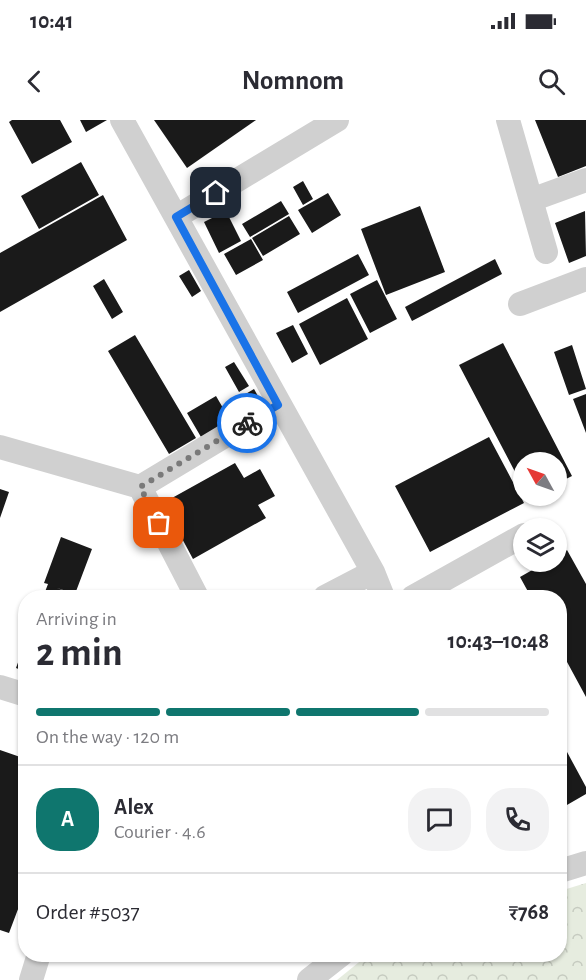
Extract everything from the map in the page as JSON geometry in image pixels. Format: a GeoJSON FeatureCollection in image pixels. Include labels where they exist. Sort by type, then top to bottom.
{"type":"FeatureCollection","features":[{"type":"Feature","properties":{"kind":"street"},"geometry":{"type":"LineString","coordinates":[[122,120],[278,405],[373,572],[380,590]]}},
{"type":"Feature","properties":{"kind":"street"},"geometry":{"type":"LineString","coordinates":[[176,217],[337,120]]}},
{"type":"Feature","properties":{"kind":"street"},"geometry":{"type":"LineString","coordinates":[[508,120],[546,252]]}},
{"type":"Feature","properties":{"kind":"street"},"geometry":{"type":"LineString","coordinates":[[531,200],[586,180]]}},
{"type":"Feature","properties":{"kind":"street"},"geometry":{"type":"LineString","coordinates":[[520,304],[586,279]]}},
{"type":"Feature","properties":{"kind":"street"},"geometry":{"type":"LineString","coordinates":[[140,487],[278,405]]}},
{"type":"Feature","properties":{"kind":"street"},"geometry":{"type":"LineString","coordinates":[[0,447],[140,487],[193,590]]}},
{"type":"Feature","properties":{"kind":"street"},"geometry":{"type":"LineString","coordinates":[[425,590],[513,541]]}},
{"type":"Feature","properties":{"kind":"street"},"geometry":{"type":"LineString","coordinates":[[338,590],[373,572]]}},
{"type":"Feature","properties":{"kind":"street"},"geometry":{"type":"LineString","coordinates":[[0,687],[18,693]]}},
{"type":"Feature","properties":{"kind":"street"},"geometry":{"type":"LineString","coordinates":[[567,869],[586,863]]}},
{"type":"Feature","properties":{"kind":"street"},"geometry":{"type":"LineString","coordinates":[[31,980],[37,962]]}},
{"type":"Feature","properties":{"kind":"street"},"geometry":{"type":"LineString","coordinates":[[309,980],[332,962]]}},
{"type":"Feature","properties":{"kind":"green space"},"geometry":{"type":"Polygon","coordinates":[[[586,883],[586,980],[337,980],[359,962],[567,962],[567,889],[586,883]]]}},
{"type":"Feature","properties":{"kind":"building"},"geometry":{"type":"Polygon","coordinates":[[[12,120],[60,120],[72,142],[32,164],[9,122],[12,120]]]}},
{"type":"Feature","properties":{"kind":"building"},"geometry":{"type":"Polygon","coordinates":[[[80,120],[107,120],[86,132],[80,120]]]}},
{"type":"Feature","properties":{"kind":"building"},"geometry":{"type":"Polygon","coordinates":[[[154,120],[256,120],[187,168],[154,120]]]}},
{"type":"Feature","properties":{"kind":"building"},"geometry":{"type":"Polygon","coordinates":[[[535,120],[586,120],[586,166],[558,177],[535,120]]]}},
{"type":"Feature","properties":{"kind":"building"},"geometry":{"type":"Polygon","coordinates":[[[81,162],[99,195],[39,229],[21,196],[81,162]]]}},
{"type":"Feature","properties":{"kind":"building"},"geometry":{"type":"Polygon","coordinates":[[[303,181],[313,199],[303,205],[293,187],[303,181]]]}},
{"type":"Feature","properties":{"kind":"building"},"geometry":{"type":"Polygon","coordinates":[[[328,193],[341,215],[312,233],[298,210],[328,193]]]}},
{"type":"Feature","properties":{"kind":"building"},"geometry":{"type":"Polygon","coordinates":[[[103,195],[127,240],[0,312],[0,253],[103,195]]]}},
{"type":"Feature","properties":{"kind":"building"},"geometry":{"type":"Polygon","coordinates":[[[281,201],[289,214],[250,237],[242,224],[281,201]]]}},
{"type":"Feature","properties":{"kind":"building"},"geometry":{"type":"Polygon","coordinates":[[[420,206],[445,272],[386,295],[361,229],[420,206]]]}},
{"type":"Feature","properties":{"kind":"building"},"geometry":{"type":"Polygon","coordinates":[[[226,211],[241,241],[219,253],[204,222],[226,211]]]}},
{"type":"Feature","properties":{"kind":"building"},"geometry":{"type":"Polygon","coordinates":[[[585,211],[586,256],[569,263],[555,223],[585,211]]]}},
{"type":"Feature","properties":{"kind":"building"},"geometry":{"type":"Polygon","coordinates":[[[289,216],[300,234],[263,256],[252,238],[289,216]]]}},
{"type":"Feature","properties":{"kind":"building"},"geometry":{"type":"Polygon","coordinates":[[[251,239],[263,260],[236,275],[224,254],[251,239]]]}},
{"type":"Feature","properties":{"kind":"building"},"geometry":{"type":"Polygon","coordinates":[[[358,254],[369,275],[298,313],[287,292],[358,254]]]}},
{"type":"Feature","properties":{"kind":"building"},"geometry":{"type":"Polygon","coordinates":[[[495,259],[502,274],[412,321],[405,307],[495,259]]]}},
{"type":"Feature","properties":{"kind":"building"},"geometry":{"type":"Polygon","coordinates":[[[189,270],[201,291],[192,297],[179,276],[189,270]]]}},
{"type":"Feature","properties":{"kind":"building"},"geometry":{"type":"Polygon","coordinates":[[[104,279],[123,312],[112,319],[93,286],[104,279]]]}},
{"type":"Feature","properties":{"kind":"building"},"geometry":{"type":"Polygon","coordinates":[[[377,280],[397,319],[370,333],[350,294],[377,280]]]}},
{"type":"Feature","properties":{"kind":"building"},"geometry":{"type":"Polygon","coordinates":[[[347,298],[368,339],[320,365],[299,324],[347,298]]]}},
{"type":"Feature","properties":{"kind":"building"},"geometry":{"type":"Polygon","coordinates":[[[293,325],[308,354],[292,363],[276,333],[293,325]]]}},
{"type":"Feature","properties":{"kind":"building"},"geometry":{"type":"Polygon","coordinates":[[[135,335],[196,438],[169,454],[108,351],[135,335]]]}},
{"type":"Feature","properties":{"kind":"building"},"geometry":{"type":"Polygon","coordinates":[[[503,343],[560,452],[513,452],[513,468],[459,365],[503,343]]]}},
{"type":"Feature","properties":{"kind":"building"},"geometry":{"type":"Polygon","coordinates":[[[572,345],[586,389],[569,395],[554,352],[572,345]]]}},
{"type":"Feature","properties":{"kind":"building"},"geometry":{"type":"Polygon","coordinates":[[[234,362],[249,386],[239,392],[225,367],[234,362]]]}},
{"type":"Feature","properties":{"kind":"building"},"geometry":{"type":"Polygon","coordinates":[[[254,389],[263,405],[241,418],[232,402],[254,389]]]}},
{"type":"Feature","properties":{"kind":"building"},"geometry":{"type":"Polygon","coordinates":[[[586,394],[586,433],[573,399],[586,394]]]}},
{"type":"Feature","properties":{"kind":"building"},"geometry":{"type":"Polygon","coordinates":[[[216,396],[230,420],[201,437],[187,413],[216,396]]]}},
{"type":"Feature","properties":{"kind":"building"},"geometry":{"type":"Polygon","coordinates":[[[489,437],[513,482],[513,506],[518,506],[430,552],[395,486],[489,437]]]}},
{"type":"Feature","properties":{"kind":"building"},"geometry":{"type":"Polygon","coordinates":[[[235,463],[244,478],[260,469],[275,496],[258,505],[266,518],[193,559],[163,503],[235,463]]]}},
{"type":"Feature","properties":{"kind":"building"},"geometry":{"type":"Polygon","coordinates":[[[567,466],[572,476],[567,478],[567,466]]]}},
{"type":"Feature","properties":{"kind":"building"},"geometry":{"type":"Polygon","coordinates":[[[0,489],[9,492],[0,518],[0,489]]]}},
{"type":"Feature","properties":{"kind":"building"},"geometry":{"type":"Polygon","coordinates":[[[61,537],[92,549],[77,590],[57,588],[62,590],[46,590],[48,584],[44,583],[61,537]]]}},
{"type":"Feature","properties":{"kind":"building"},"geometry":{"type":"Polygon","coordinates":[[[567,550],[586,584],[586,697],[567,662],[567,590],[527,590],[520,577],[529,572],[567,572],[567,550]]]}},
{"type":"Feature","properties":{"kind":"building"},"geometry":{"type":"Polygon","coordinates":[[[0,750],[18,756],[18,909],[9,933],[0,930],[0,750]]]}},
{"type":"Feature","properties":{"kind":"building"},"geometry":{"type":"Polygon","coordinates":[[[567,752],[586,787],[586,794],[567,805],[567,752]]]}},
{"type":"Feature","properties":{"kind":"way so far"},"geometry":{"type":"LineString","coordinates":[[159,523],[140,487],[247,423]]}},
{"type":"Feature","properties":{"kind":"route"},"geometry":{"type":"LineString","coordinates":[[216,193],[176,217],[278,405],[247,423]]}}]}
